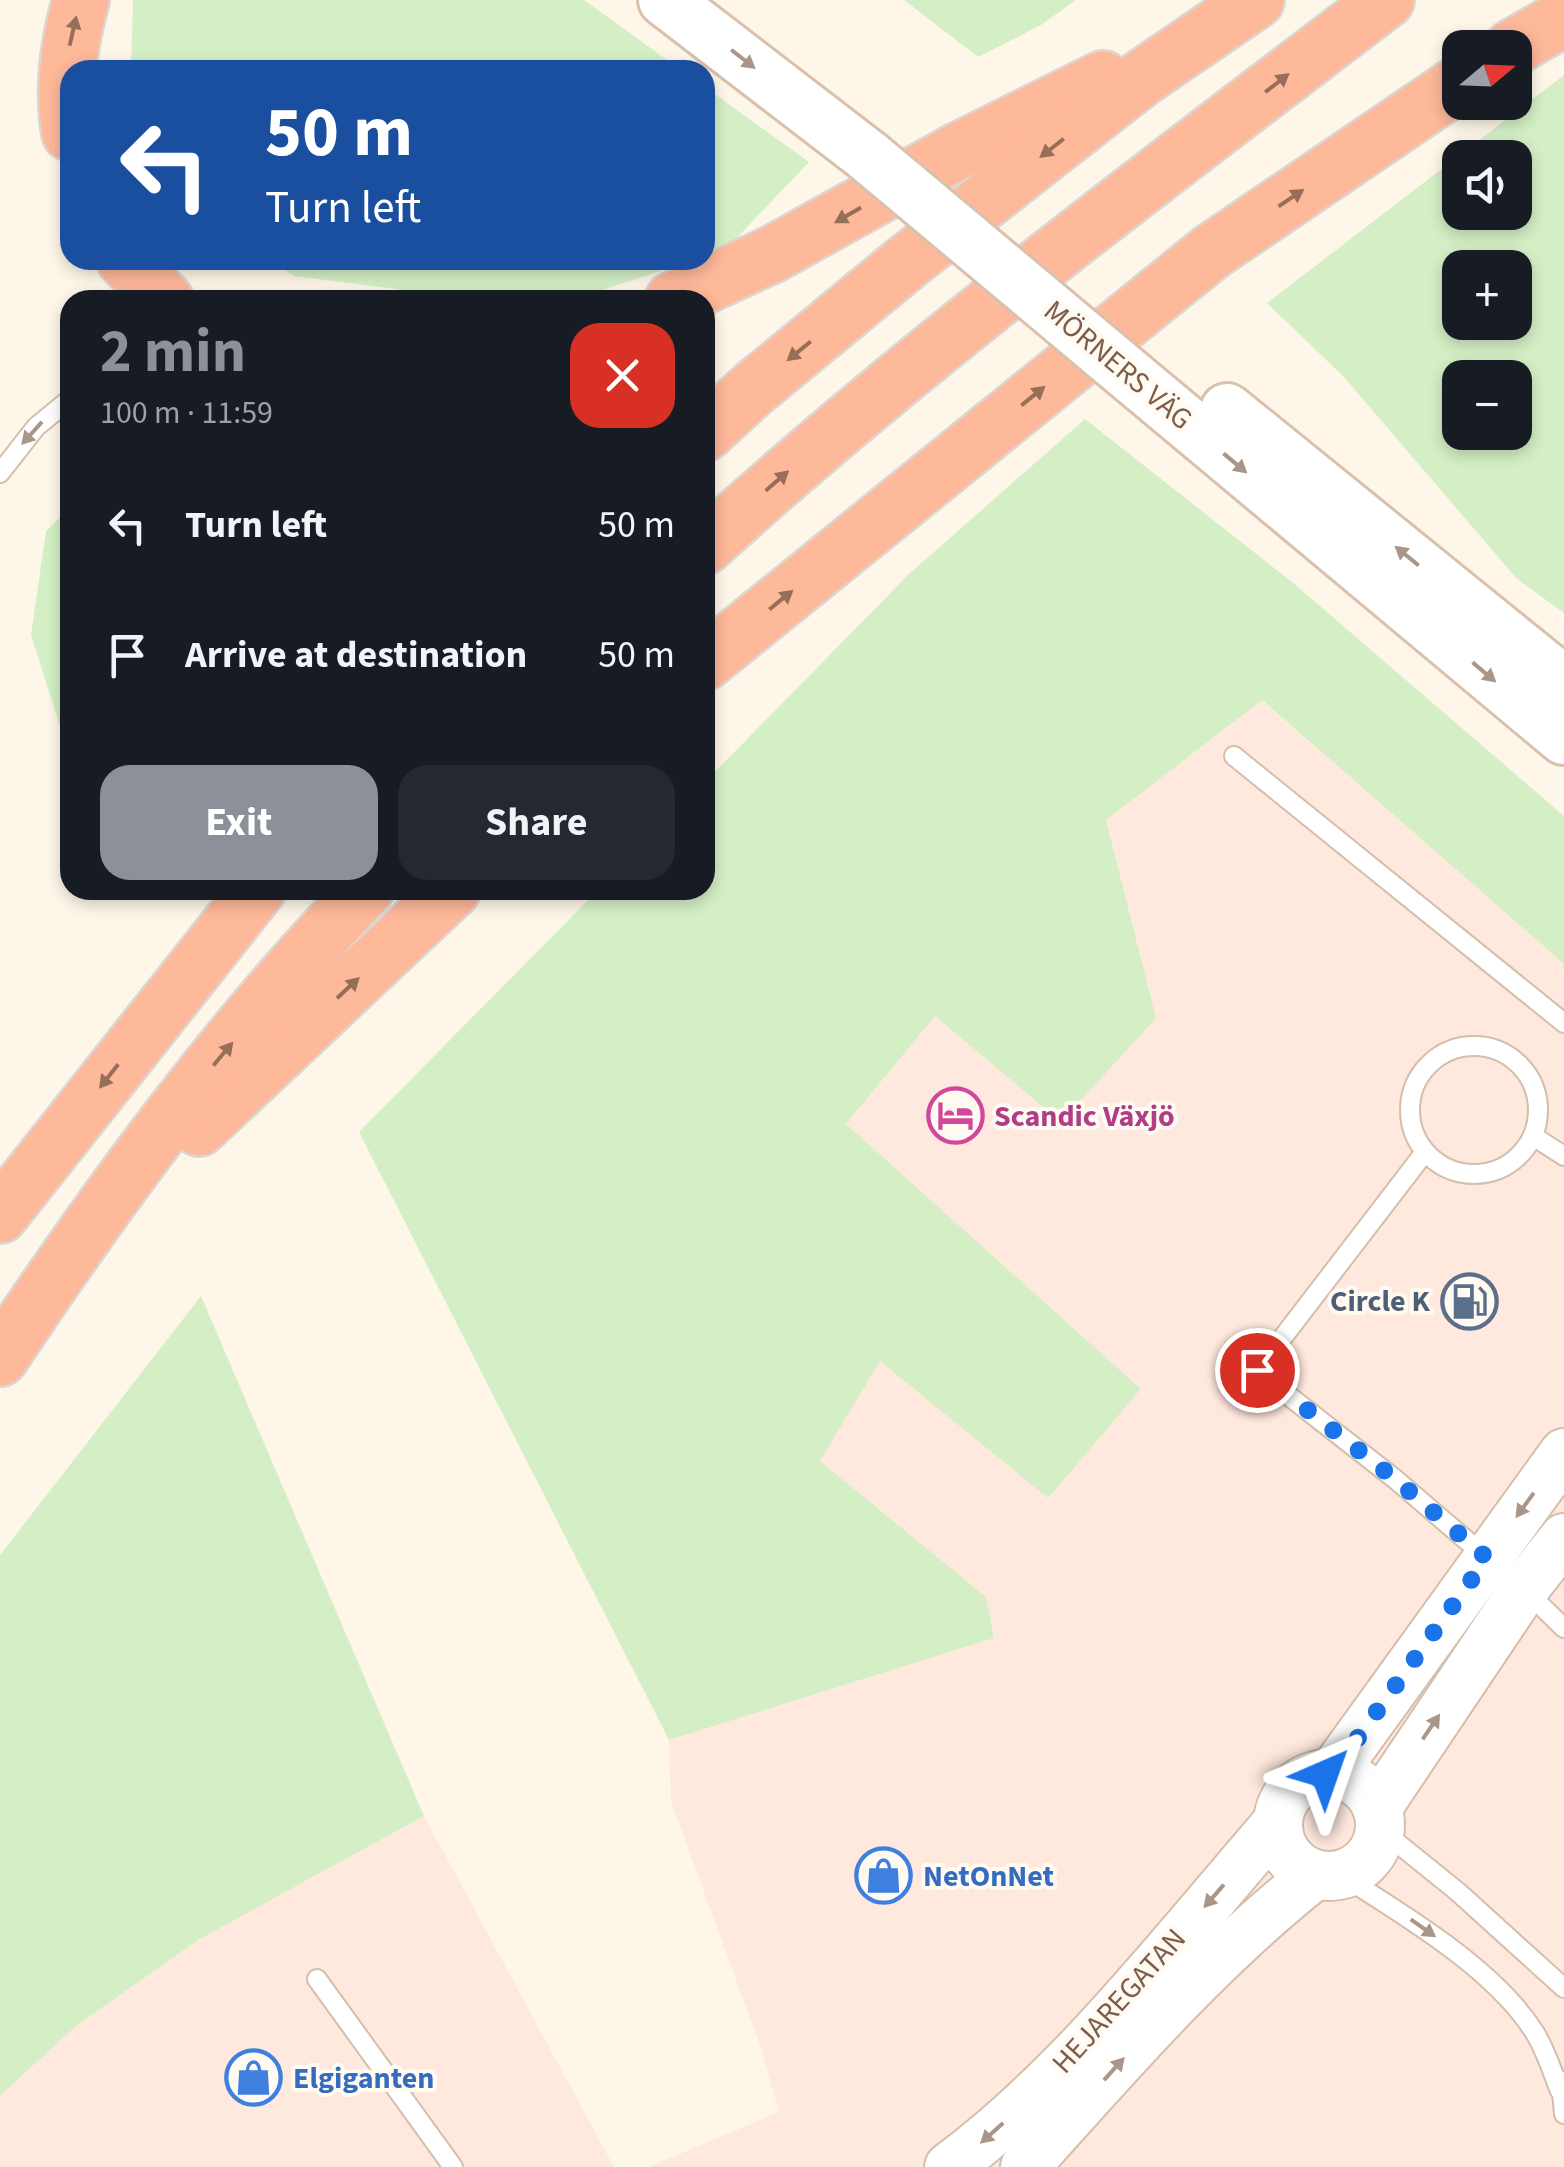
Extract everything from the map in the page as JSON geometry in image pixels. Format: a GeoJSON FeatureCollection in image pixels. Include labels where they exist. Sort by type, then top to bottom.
{"type":"FeatureCollection","features":[{"type":"Feature","properties":{"kind":"highway"},"geometry":{"type":"LineString","coordinates":[[69,60],[70,39],[82,0]]}},
{"type":"Feature","properties":{"kind":"highway"},"geometry":{"type":"LineString","coordinates":[[715,537],[781,477],[927,358],[1386,0]]}},
{"type":"Feature","properties":{"kind":"highway"},"geometry":{"type":"LineString","coordinates":[[695,290],[773,254],[960,150],[1250,4]]}},
{"type":"Feature","properties":{"kind":"highway"},"geometry":{"type":"LineString","coordinates":[[715,424],[908,262],[1142,78],[1250,4]]}},
{"type":"Feature","properties":{"kind":"highway"},"geometry":{"type":"LineString","coordinates":[[1532,36],[1564,18]]}},
{"type":"Feature","properties":{"kind":"highway"},"geometry":{"type":"LineString","coordinates":[[715,654],[1211,252],[1442,95]]}},
{"type":"Feature","properties":{"kind":"highway"},"geometry":{"type":"LineString","coordinates":[[135,270],[155,290]]}},
{"type":"Feature","properties":{"kind":"highway"},"geometry":{"type":"LineString","coordinates":[[0,1215],[249,900]]}},
{"type":"Feature","properties":{"kind":"highway"},"geometry":{"type":"LineString","coordinates":[[0,1358],[74,1247],[203,1078],[355,900]]}},
{"type":"Feature","properties":{"kind":"highway"},"geometry":{"type":"LineString","coordinates":[[74,1247],[441,900]]}},
{"type":"Feature","properties":{"kind":"main road","name":"MÖRNERS VÄG"},"geometry":{"type":"LineString","coordinates":[[665,0],[879,145],[1144,365],[1564,738]]}},
{"type":"Feature","properties":{"kind":"main road","name":"MÖRNERS VÄG"},"geometry":{"type":"LineString","coordinates":[[721,0],[796,56],[879,145]]}},
{"type":"Feature","properties":{"kind":"main road","name":"MÖRNERS VÄG"},"geometry":{"type":"LineString","coordinates":[[1144,365],[1564,683]]}},
{"type":"Feature","properties":{"kind":"street"},"geometry":{"type":"LineString","coordinates":[[1378,1818],[1364,1788],[1344,1776],[1311,1778],[1292,1790],[1280,1808],[1281,1843],[1302,1869],[1328,1875],[1368,1858],[1378,1818],[1506,1574],[1564,1453]]}},
{"type":"Feature","properties":{"kind":"street"},"geometry":{"type":"LineString","coordinates":[[1332,1774],[1506,1574],[1564,1538]]}},
{"type":"Feature","properties":{"kind":"street","name":"HEJAREGATAN"},"geometry":{"type":"LineString","coordinates":[[949,2167],[987,2139],[1059,2069],[1278,1822]]}},
{"type":"Feature","properties":{"kind":"street","name":"HEJAREGATAN"},"geometry":{"type":"LineString","coordinates":[[1025,2167],[1151,2028],[1238,1940],[1328,1875]]}},
{"type":"Feature","properties":{"kind":"lane"},"geometry":{"type":"LineString","coordinates":[[0,473],[36,427],[60,407]]}},
{"type":"Feature","properties":{"kind":"lane"},"geometry":{"type":"LineString","coordinates":[[1234,756],[1564,1024]]}},
{"type":"Feature","properties":{"kind":"lane"},"geometry":{"type":"LineString","coordinates":[[1464,1047],[1495,1050],[1508,1056],[1530,1078],[1538,1106],[1533,1136],[1513,1161],[1484,1174],[1452,1170],[1426,1152],[1412,1126],[1410,1110],[1417,1081],[1436,1058],[1464,1047]]}},
{"type":"Feature","properties":{"kind":"lane"},"geometry":{"type":"LineString","coordinates":[[1533,1136],[1564,1156]]}},
{"type":"Feature","properties":{"kind":"lane"},"geometry":{"type":"LineString","coordinates":[[1426,1152],[1257,1370],[1395,1479],[1564,1628]]}},
{"type":"Feature","properties":{"kind":"lane"},"geometry":{"type":"LineString","coordinates":[[1378,1818],[1564,1988]]}},
{"type":"Feature","properties":{"kind":"lane"},"geometry":{"type":"LineString","coordinates":[[1328,1875],[1426,1929],[1488,1982],[1534,2032],[1560,2091],[1564,2114]]}},
{"type":"Feature","properties":{"kind":"lane"},"geometry":{"type":"LineString","coordinates":[[317,1979],[453,2167]]}},
{"type":"Feature","properties":{"kind":"lane"},"geometry":{"type":"LineString","coordinates":[[1560,2091],[1564,2070]]}},
{"type":"Feature","properties":{"kind":"shaded area"},"geometry":{"type":"Polygon","coordinates":[[[1261,700],[1564,964],[1564,2167],[649,2167],[779,2112],[761,2048],[671,1801],[669,1740],[994,1638],[986,1597],[820,1461],[880,1360],[1048,1497],[1141,1389],[846,1124],[935,1016],[1061,1121],[1156,1018],[1106,820],[1261,700]]]}},
{"type":"Feature","properties":{"kind":"shaded area"},"geometry":{"type":"Polygon","coordinates":[[[424,1816],[614,2167],[0,2167],[0,2096],[76,2026],[198,1940],[424,1816]]]}},
{"type":"Feature","properties":{"kind":"green space"},"geometry":{"type":"Polygon","coordinates":[[[133,0],[584,0],[667,60],[131,60],[133,0]]]}},
{"type":"Feature","properties":{"kind":"green space"},"geometry":{"type":"Polygon","coordinates":[[[904,0],[1076,0],[1041,25],[978,57],[904,0]]]}},
{"type":"Feature","properties":{"kind":"green space"},"geometry":{"type":"Polygon","coordinates":[[[1564,75],[1564,613],[1517,579],[1343,376],[1267,303],[1442,169],[1442,230],[1532,230],[1532,140],[1479,140],[1505,120],[1532,120],[1532,100],[1564,75]]]}},
{"type":"Feature","properties":{"kind":"green space"},"geometry":{"type":"Polygon","coordinates":[[[715,94],[809,162],[729,246],[715,252],[715,94]]]}},
{"type":"Feature","properties":{"kind":"green space"},"geometry":{"type":"Polygon","coordinates":[[[285,270],[663,270],[602,290],[403,290],[294,276],[285,270]]]}},
{"type":"Feature","properties":{"kind":"green space"},"geometry":{"type":"Polygon","coordinates":[[[1085,419],[1292,582],[1564,816],[1564,964],[1262,700],[1106,820],[1156,1018],[1061,1122],[935,1016],[846,1124],[1141,1389],[1048,1498],[880,1361],[820,1461],[986,1597],[994,1638],[669,1740],[359,1132],[588,900],[715,900],[715,772],[909,574],[1085,419]]]}},
{"type":"Feature","properties":{"kind":"green space"},"geometry":{"type":"Polygon","coordinates":[[[60,518],[60,726],[31,635],[46,531],[60,518]]]}},
{"type":"Feature","properties":{"kind":"green space"},"geometry":{"type":"Polygon","coordinates":[[[201,1296],[424,1816],[198,1940],[76,2026],[0,2096],[0,1555],[201,1296]]]}},
{"type":"Feature","properties":{"kind":"place","name":"Scandic Växjö"},"geometry":{"type":"Point","coordinates":[955,1116]}},
{"type":"Feature","properties":{"kind":"place","name":"Circle K"},"geometry":{"type":"Point","coordinates":[1469,1301]}},
{"type":"Feature","properties":{"kind":"place","name":"NetOnNet"},"geometry":{"type":"Point","coordinates":[884,1876]}},
{"type":"Feature","properties":{"kind":"place","name":"Elgiganten"},"geometry":{"type":"Point","coordinates":[254,2078]}},
{"type":"Feature","properties":{"kind":"route"},"geometry":{"type":"LineString","coordinates":[[1257,1370],[1487,1558],[1332,1774],[1325,1774]]}}]}
